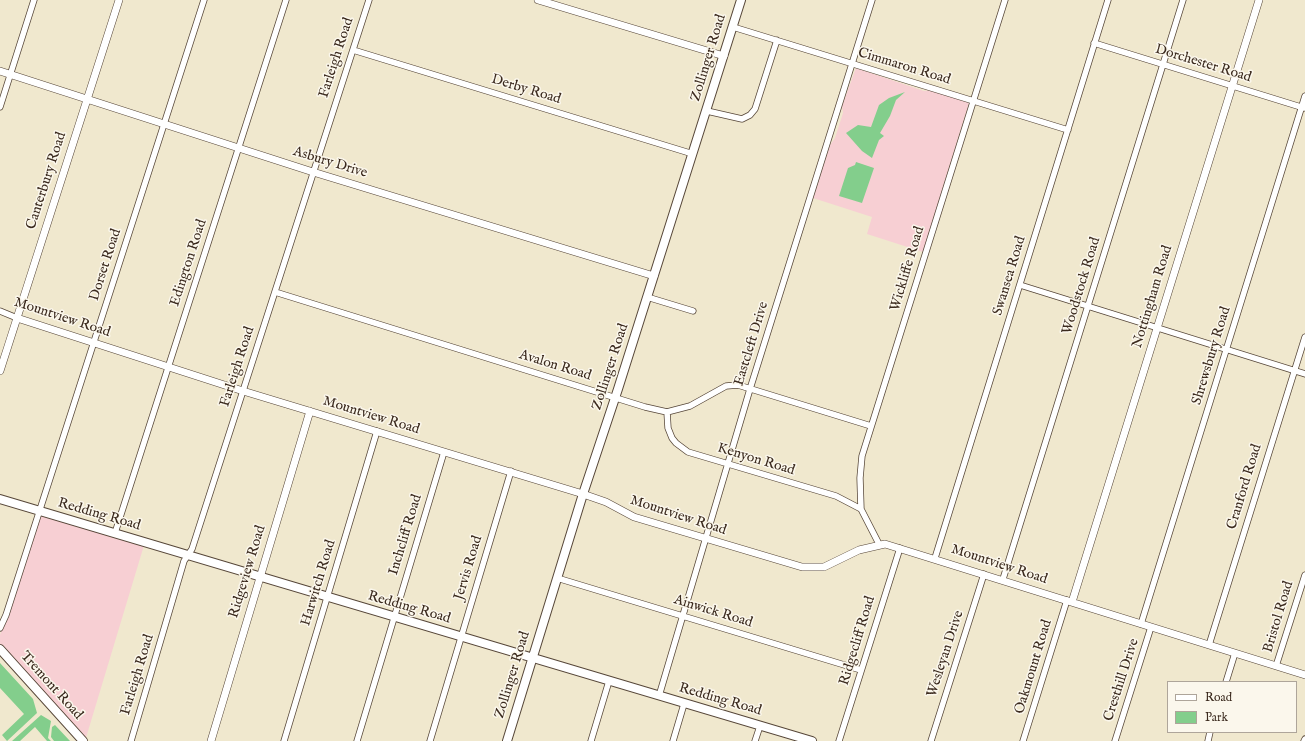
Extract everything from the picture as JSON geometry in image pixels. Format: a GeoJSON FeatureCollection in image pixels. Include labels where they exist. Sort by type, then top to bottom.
{"type":"FeatureCollection","features":[{"type":"Feature","properties":{"kind":"main road","name":"Zollinger Road"},"geometry":{"type":"LineString","coordinates":[[507,741],[583,494],[616,397],[741,0]]}},
{"type":"Feature","properties":{"kind":"main road","name":"Redding Road"},"geometry":{"type":"LineString","coordinates":[[0,499],[812,741]]}},
{"type":"Feature","properties":{"kind":"main road","name":"Tremont Road"},"geometry":{"type":"LineString","coordinates":[[0,649],[83,741]]}},
{"type":"Feature","properties":{"kind":"street"},"geometry":{"type":"LineString","coordinates":[[0,107],[34,0]]}},
{"type":"Feature","properties":{"kind":"street","name":"Canterbury Road"},"geometry":{"type":"LineString","coordinates":[[0,371],[119,0]]}},
{"type":"Feature","properties":{"kind":"street","name":"Dorset Road"},"geometry":{"type":"LineString","coordinates":[[0,628],[6,615],[204,0]]}},
{"type":"Feature","properties":{"kind":"street","name":"Edington Road"},"geometry":{"type":"LineString","coordinates":[[115,533],[286,0]]}},
{"type":"Feature","properties":{"kind":"street","name":"Farleigh Road"},"geometry":{"type":"LineString","coordinates":[[131,741],[184,561],[192,549],[369,0]]}},
{"type":"Feature","properties":{"kind":"street"},"geometry":{"type":"LineString","coordinates":[[538,0],[724,56]]}},
{"type":"Feature","properties":{"kind":"street","name":"Eastcleft Drive"},"geometry":{"type":"LineString","coordinates":[[658,696],[750,389],[872,0]]}},
{"type":"Feature","properties":{"kind":"street","name":"Wickliffe Road"},"geometry":{"type":"LineString","coordinates":[[879,544],[861,509],[861,466],[871,426],[1005,0]]}},
{"type":"Feature","properties":{"kind":"street","name":"Swansea Road"},"geometry":{"type":"LineString","coordinates":[[935,558],[1108,0]]}},
{"type":"Feature","properties":{"kind":"street","name":"Woodstock Road"},"geometry":{"type":"LineString","coordinates":[[1003,580],[1183,0]]}},
{"type":"Feature","properties":{"kind":"street","name":"Nottingham Road"},"geometry":{"type":"LineString","coordinates":[[1070,601],[1259,0]]}},
{"type":"Feature","properties":{"kind":"street","name":"Cimmaron Road"},"geometry":{"type":"LineString","coordinates":[[733,27],[1068,130]]}},
{"type":"Feature","properties":{"kind":"street"},"geometry":{"type":"LineString","coordinates":[[707,110],[742,119],[750,115],[755,109],[778,40]]}},
{"type":"Feature","properties":{"kind":"street","name":"Dorchester Road"},"geometry":{"type":"LineString","coordinates":[[1094,43],[1303,108]]}},
{"type":"Feature","properties":{"kind":"street","name":"Derby Road"},"geometry":{"type":"LineString","coordinates":[[353,50],[693,154]]}},
{"type":"Feature","properties":{"kind":"street","name":"Asbury Drive"},"geometry":{"type":"LineString","coordinates":[[0,71],[313,172],[654,276]]}},
{"type":"Feature","properties":{"kind":"street","name":"Shrewsbury Road"},"geometry":{"type":"LineString","coordinates":[[1141,624],[1226,349],[1303,108],[1305,96]]}},
{"type":"Feature","properties":{"kind":"street"},"geometry":{"type":"LineString","coordinates":[[1020,285],[1305,374]]}},
{"type":"Feature","properties":{"kind":"street","name":"Avalon Road"},"geometry":{"type":"LineString","coordinates":[[275,292],[667,412]]}},
{"type":"Feature","properties":{"kind":"street"},"geometry":{"type":"LineString","coordinates":[[647,297],[693,311]]}},
{"type":"Feature","properties":{"kind":"street","name":"Mountview Road"},"geometry":{"type":"LineString","coordinates":[[0,311],[17,318],[243,391],[583,494],[606,502],[634,518],[705,539],[808,567],[832,564],[859,550],[879,544],[900,548],[1305,675]]}},
{"type":"Feature","properties":{"kind":"street","name":"Cranford Road"},"geometry":{"type":"LineString","coordinates":[[1209,645],[1305,336]]}},
{"type":"Feature","properties":{"kind":"street"},"geometry":{"type":"LineString","coordinates":[[667,412],[690,406],[726,386],[738,385],[871,426]]}},
{"type":"Feature","properties":{"kind":"street","name":"Ridgeview Road"},"geometry":{"type":"LineString","coordinates":[[211,741],[310,411]]}},
{"type":"Feature","properties":{"kind":"street","name":"Kenyon Road"},"geometry":{"type":"LineString","coordinates":[[667,412],[668,428],[676,444],[688,452],[836,496],[861,509]]}},
{"type":"Feature","properties":{"kind":"street","name":"Harwitch Road"},"geometry":{"type":"LineString","coordinates":[[284,741],[377,431]]}},
{"type":"Feature","properties":{"kind":"street","name":"Inchcliff Road"},"geometry":{"type":"LineString","coordinates":[[358,741],[444,452]]}},
{"type":"Feature","properties":{"kind":"street","name":"Jervis Road"},"geometry":{"type":"LineString","coordinates":[[430,741],[511,471]]}},
{"type":"Feature","properties":{"kind":"street","name":"Ridgecliff Road"},"geometry":{"type":"LineString","coordinates":[[839,741],[900,548]]}},
{"type":"Feature","properties":{"kind":"street","name":"Wesleyan Drive"},"geometry":{"type":"LineString","coordinates":[[931,741],[984,574]]}},
{"type":"Feature","properties":{"kind":"street","name":"Bristol Road"},"geometry":{"type":"LineString","coordinates":[[1276,666],[1305,575]]}},
{"type":"Feature","properties":{"kind":"street","name":"Ainwick Road"},"geometry":{"type":"LineString","coordinates":[[557,578],[862,670]]}},
{"type":"Feature","properties":{"kind":"street","name":"Oakmount Road"},"geometry":{"type":"LineString","coordinates":[[1023,741],[1070,601]]}},
{"type":"Feature","properties":{"kind":"street","name":"Cresthill Drive"},"geometry":{"type":"LineString","coordinates":[[1115,741],[1151,627]]}},
{"type":"Feature","properties":{"kind":"street"},"geometry":{"type":"LineString","coordinates":[[1226,681],[1235,653]]}},
{"type":"Feature","properties":{"kind":"street"},"geometry":{"type":"LineString","coordinates":[[591,741],[609,681]]}},
{"type":"Feature","properties":{"kind":"street"},"geometry":{"type":"LineString","coordinates":[[673,741],[684,704]]}},
{"type":"Feature","properties":{"kind":"street"},"geometry":{"type":"LineString","coordinates":[[755,741],[760,726]]}},
{"type":"Feature","properties":{"kind":"shaded area"},"geometry":{"type":"Polygon","coordinates":[[[856,68],[924,91],[931,90],[969,103],[923,252],[867,234],[872,217],[813,198],[830,145],[835,138],[843,113],[842,106],[856,68]]]}},
{"type":"Feature","properties":{"kind":"shaded area"},"geometry":{"type":"Polygon","coordinates":[[[39,511],[145,542],[85,741],[0,650],[0,635],[39,511]]]}},
{"type":"Feature","properties":{"kind":"green space"},"geometry":{"type":"Polygon","coordinates":[[[905,92],[896,100],[890,116],[880,133],[884,136],[879,140],[872,158],[862,151],[846,133],[858,125],[871,127],[879,105],[889,98],[905,92]]]}},
{"type":"Feature","properties":{"kind":"green space"},"geometry":{"type":"Polygon","coordinates":[[[856,162],[874,168],[862,203],[839,196],[848,168],[855,165],[856,162]]]}},
{"type":"Feature","properties":{"kind":"green space"},"geometry":{"type":"Polygon","coordinates":[[[0,663],[33,699],[37,713],[7,741],[2,735],[24,714],[0,688],[0,663]]]}},
{"type":"Feature","properties":{"kind":"green space"},"geometry":{"type":"Polygon","coordinates":[[[41,715],[51,721],[48,738],[51,741],[47,741],[35,727],[20,741],[12,741],[41,715]]]}},
{"type":"Feature","properties":{"kind":"green space"},"geometry":{"type":"Polygon","coordinates":[[[55,725],[70,741],[54,741],[51,737],[52,727],[55,725]]]}}]}
